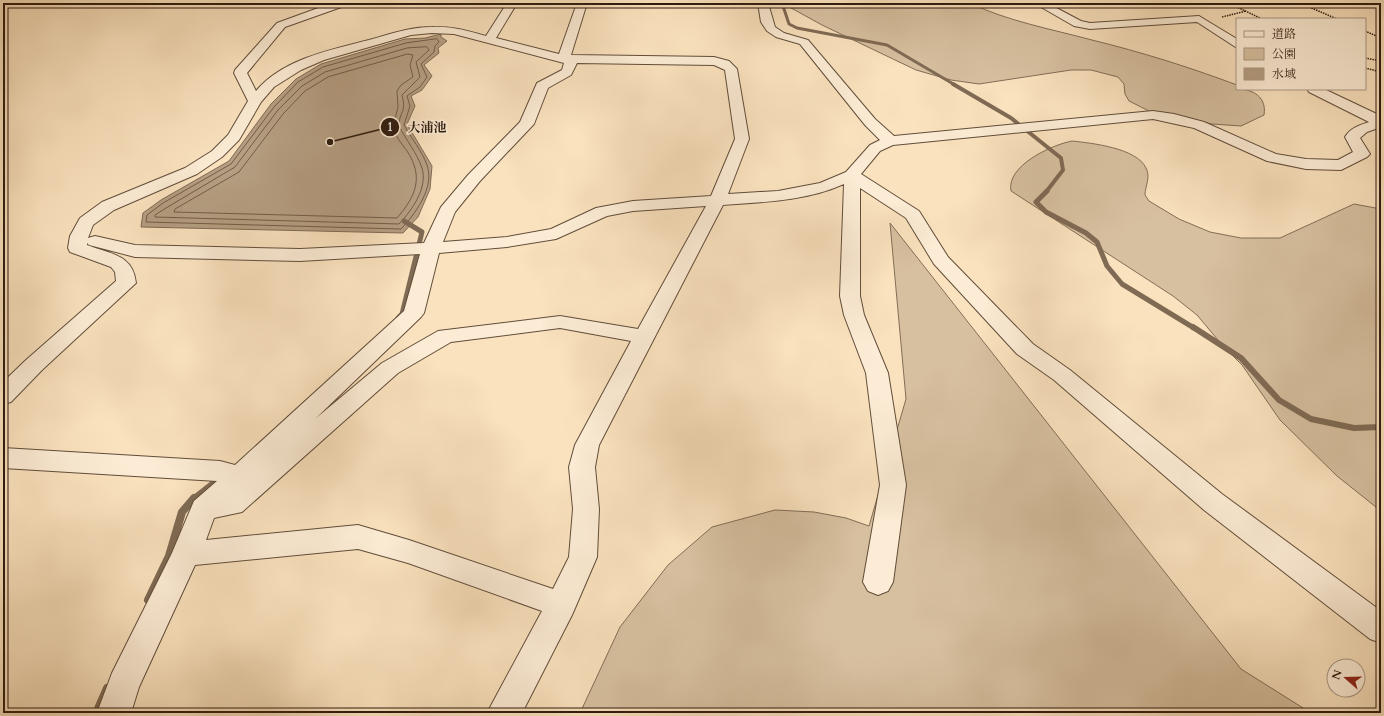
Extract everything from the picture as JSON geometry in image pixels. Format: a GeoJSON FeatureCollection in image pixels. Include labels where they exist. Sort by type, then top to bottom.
{"type":"FeatureCollection","features":[{"type":"Feature","properties":{"kind":"street"},"geometry":{"type":"LineString","coordinates":[[255,100],[240,73],[281,25],[291,20],[320,12],[343,3]]}},
{"type":"Feature","properties":{"kind":"street"},"geometry":{"type":"LineString","coordinates":[[489,40],[512,3]]}},
{"type":"Feature","properties":{"kind":"street"},"geometry":{"type":"LineString","coordinates":[[114,713],[124,684],[186,554],[204,509],[414,313],[431,248],[447,211],[474,178],[527,124],[542,86],[567,72],[568,59],[582,3]]}},
{"type":"Feature","properties":{"kind":"street"},"geometry":{"type":"LineString","coordinates":[[763,3],[767,22],[771,29],[780,35],[804,42],[870,122],[890,141]]}},
{"type":"Feature","properties":{"kind":"street"},"geometry":{"type":"LineString","coordinates":[[1039,3],[1078,24],[1090,26],[1199,19],[1236,43]]}},
{"type":"Feature","properties":{"kind":"street"},"geometry":{"type":"LineString","coordinates":[[3,396],[34,365],[126,284],[125,271],[118,263],[77,248],[78,236],[86,222],[108,206],[191,171],[217,154],[234,137],[255,100],[269,84],[298,66],[320,57],[410,32],[432,30],[454,31],[568,59],[714,62],[725,64],[731,69],[742,139],[717,201],[588,444],[582,467],[586,509],[583,557],[561,605],[504,713]]}},
{"type":"Feature","properties":{"kind":"street"},"geometry":{"type":"LineString","coordinates":[[1316,90],[1381,122]]}},
{"type":"Feature","properties":{"kind":"street"},"geometry":{"type":"LineString","coordinates":[[78,236],[135,251],[300,255],[431,248],[507,242],[556,234],[602,212],[633,206],[778,196],[824,187],[852,175],[875,148],[890,141],[1153,115],[1174,118],[1199,125],[1272,158],[1306,164],[1341,165],[1362,154],[1352,137],[1362,129],[1381,122]]}},
{"type":"Feature","properties":{"kind":"street"},"geometry":{"type":"LineString","coordinates":[[852,175],[850,296],[854,316],[877,373],[894,485],[878,582]]}},
{"type":"Feature","properties":{"kind":"street"},"geometry":{"type":"LineString","coordinates":[[852,175],[913,215],[941,260],[1025,349],[1062,375],[1213,502],[1381,629]]}},
{"type":"Feature","properties":{"kind":"street"},"geometry":{"type":"LineString","coordinates":[[204,509],[233,504],[386,371],[446,336],[560,322],[645,337]]}},
{"type":"Feature","properties":{"kind":"street"},"geometry":{"type":"LineString","coordinates":[[3,458],[220,471],[241,476]]}},
{"type":"Feature","properties":{"kind":"street"},"geometry":{"type":"LineString","coordinates":[[186,554],[358,537],[409,552],[561,605]]}},
{"type":"Feature","properties":{"kind":"path"},"geometry":{"type":"LineString","coordinates":[[1260,18],[1235,6],[1277,3]]}},
{"type":"Feature","properties":{"kind":"path"},"geometry":{"type":"LineString","coordinates":[[1300,3],[1335,18]]}},
{"type":"Feature","properties":{"kind":"path"},"geometry":{"type":"LineString","coordinates":[[1199,19],[1228,16],[1246,11]]}},
{"type":"Feature","properties":{"kind":"path"},"geometry":{"type":"LineString","coordinates":[[1366,31],[1381,38]]}},
{"type":"Feature","properties":{"kind":"path"},"geometry":{"type":"LineString","coordinates":[[1366,58],[1381,61]]}},
{"type":"Feature","properties":{"kind":"path"},"geometry":{"type":"LineString","coordinates":[[1366,68],[1381,72]]}},
{"type":"Feature","properties":{"kind":"green space"},"geometry":{"type":"Polygon","coordinates":[[[3,3],[90,3],[68,5],[35,4],[14,6],[3,9],[3,3]]]}},
{"type":"Feature","properties":{"kind":"green space"},"geometry":{"type":"Polygon","coordinates":[[[782,3],[970,3],[1014,20],[1147,55],[1236,85],[1236,90],[1246,90],[1258,95],[1263,103],[1264,115],[1241,126],[1212,124],[1149,111],[1129,101],[1125,94],[1124,84],[1118,77],[1091,70],[1071,70],[979,84],[951,80],[916,70],[822,25],[782,3]]]}},
{"type":"Feature","properties":{"kind":"green space"},"geometry":{"type":"Polygon","coordinates":[[[1072,141],[1101,145],[1124,151],[1141,161],[1146,168],[1148,175],[1145,195],[1149,201],[1179,219],[1210,232],[1241,238],[1280,238],[1354,204],[1381,209],[1381,511],[1337,476],[1280,420],[1242,365],[1223,346],[1197,315],[1173,296],[1011,191],[1011,182],[1015,173],[1023,165],[1042,152],[1063,143],[1072,141]]]}},
{"type":"Feature","properties":{"kind":"green space"},"geometry":{"type":"Polygon","coordinates":[[[890,223],[1241,669],[1311,713],[580,713],[620,627],[668,565],[712,527],[775,510],[814,512],[846,518],[869,526],[906,399],[890,223]]]}},
{"type":"Feature","properties":{"kind":"water"},"geometry":{"type":"Polygon","coordinates":[[[441,34],[441,37],[447,41],[438,48],[439,53],[424,65],[432,76],[422,90],[411,96],[415,106],[407,124],[432,166],[430,189],[418,217],[403,233],[141,227],[143,213],[161,200],[229,161],[271,104],[296,79],[321,64],[405,39],[425,38],[441,34]]]}},
{"type":"Feature","properties":{"kind":"waterway"},"geometry":{"type":"LineString","coordinates":[[782,3],[789,24],[797,28],[887,45],[955,85]]}},
{"type":"Feature","properties":{"kind":"waterway"},"geometry":{"type":"LineString","coordinates":[[953,84],[1011,118],[1061,158],[1063,170],[1046,192]]}},
{"type":"Feature","properties":{"kind":"waterway"},"geometry":{"type":"LineString","coordinates":[[1046,192],[1036,202],[1046,212],[1086,233],[1097,242],[1107,266],[1122,284],[1194,328]]}},
{"type":"Feature","properties":{"kind":"waterway"},"geometry":{"type":"LineString","coordinates":[[398,318],[402,314],[422,232],[404,221]]}},
{"type":"Feature","properties":{"kind":"waterway"},"geometry":{"type":"LineString","coordinates":[[1193,327],[1241,358],[1279,400],[1311,419],[1354,428],[1381,427]]}},
{"type":"Feature","properties":{"kind":"waterway"},"geometry":{"type":"LineString","coordinates":[[193,499],[222,476]]}},
{"type":"Feature","properties":{"kind":"waterway"},"geometry":{"type":"LineString","coordinates":[[148,600],[169,556],[182,512],[193,499]]}},
{"type":"Feature","properties":{"kind":"waterway"},"geometry":{"type":"LineString","coordinates":[[96,713],[107,688]]}},
{"type":"Feature","properties":{"kind":"place","name":"大浦池"},"geometry":{"type":"Point","coordinates":[330,142]}}]}
